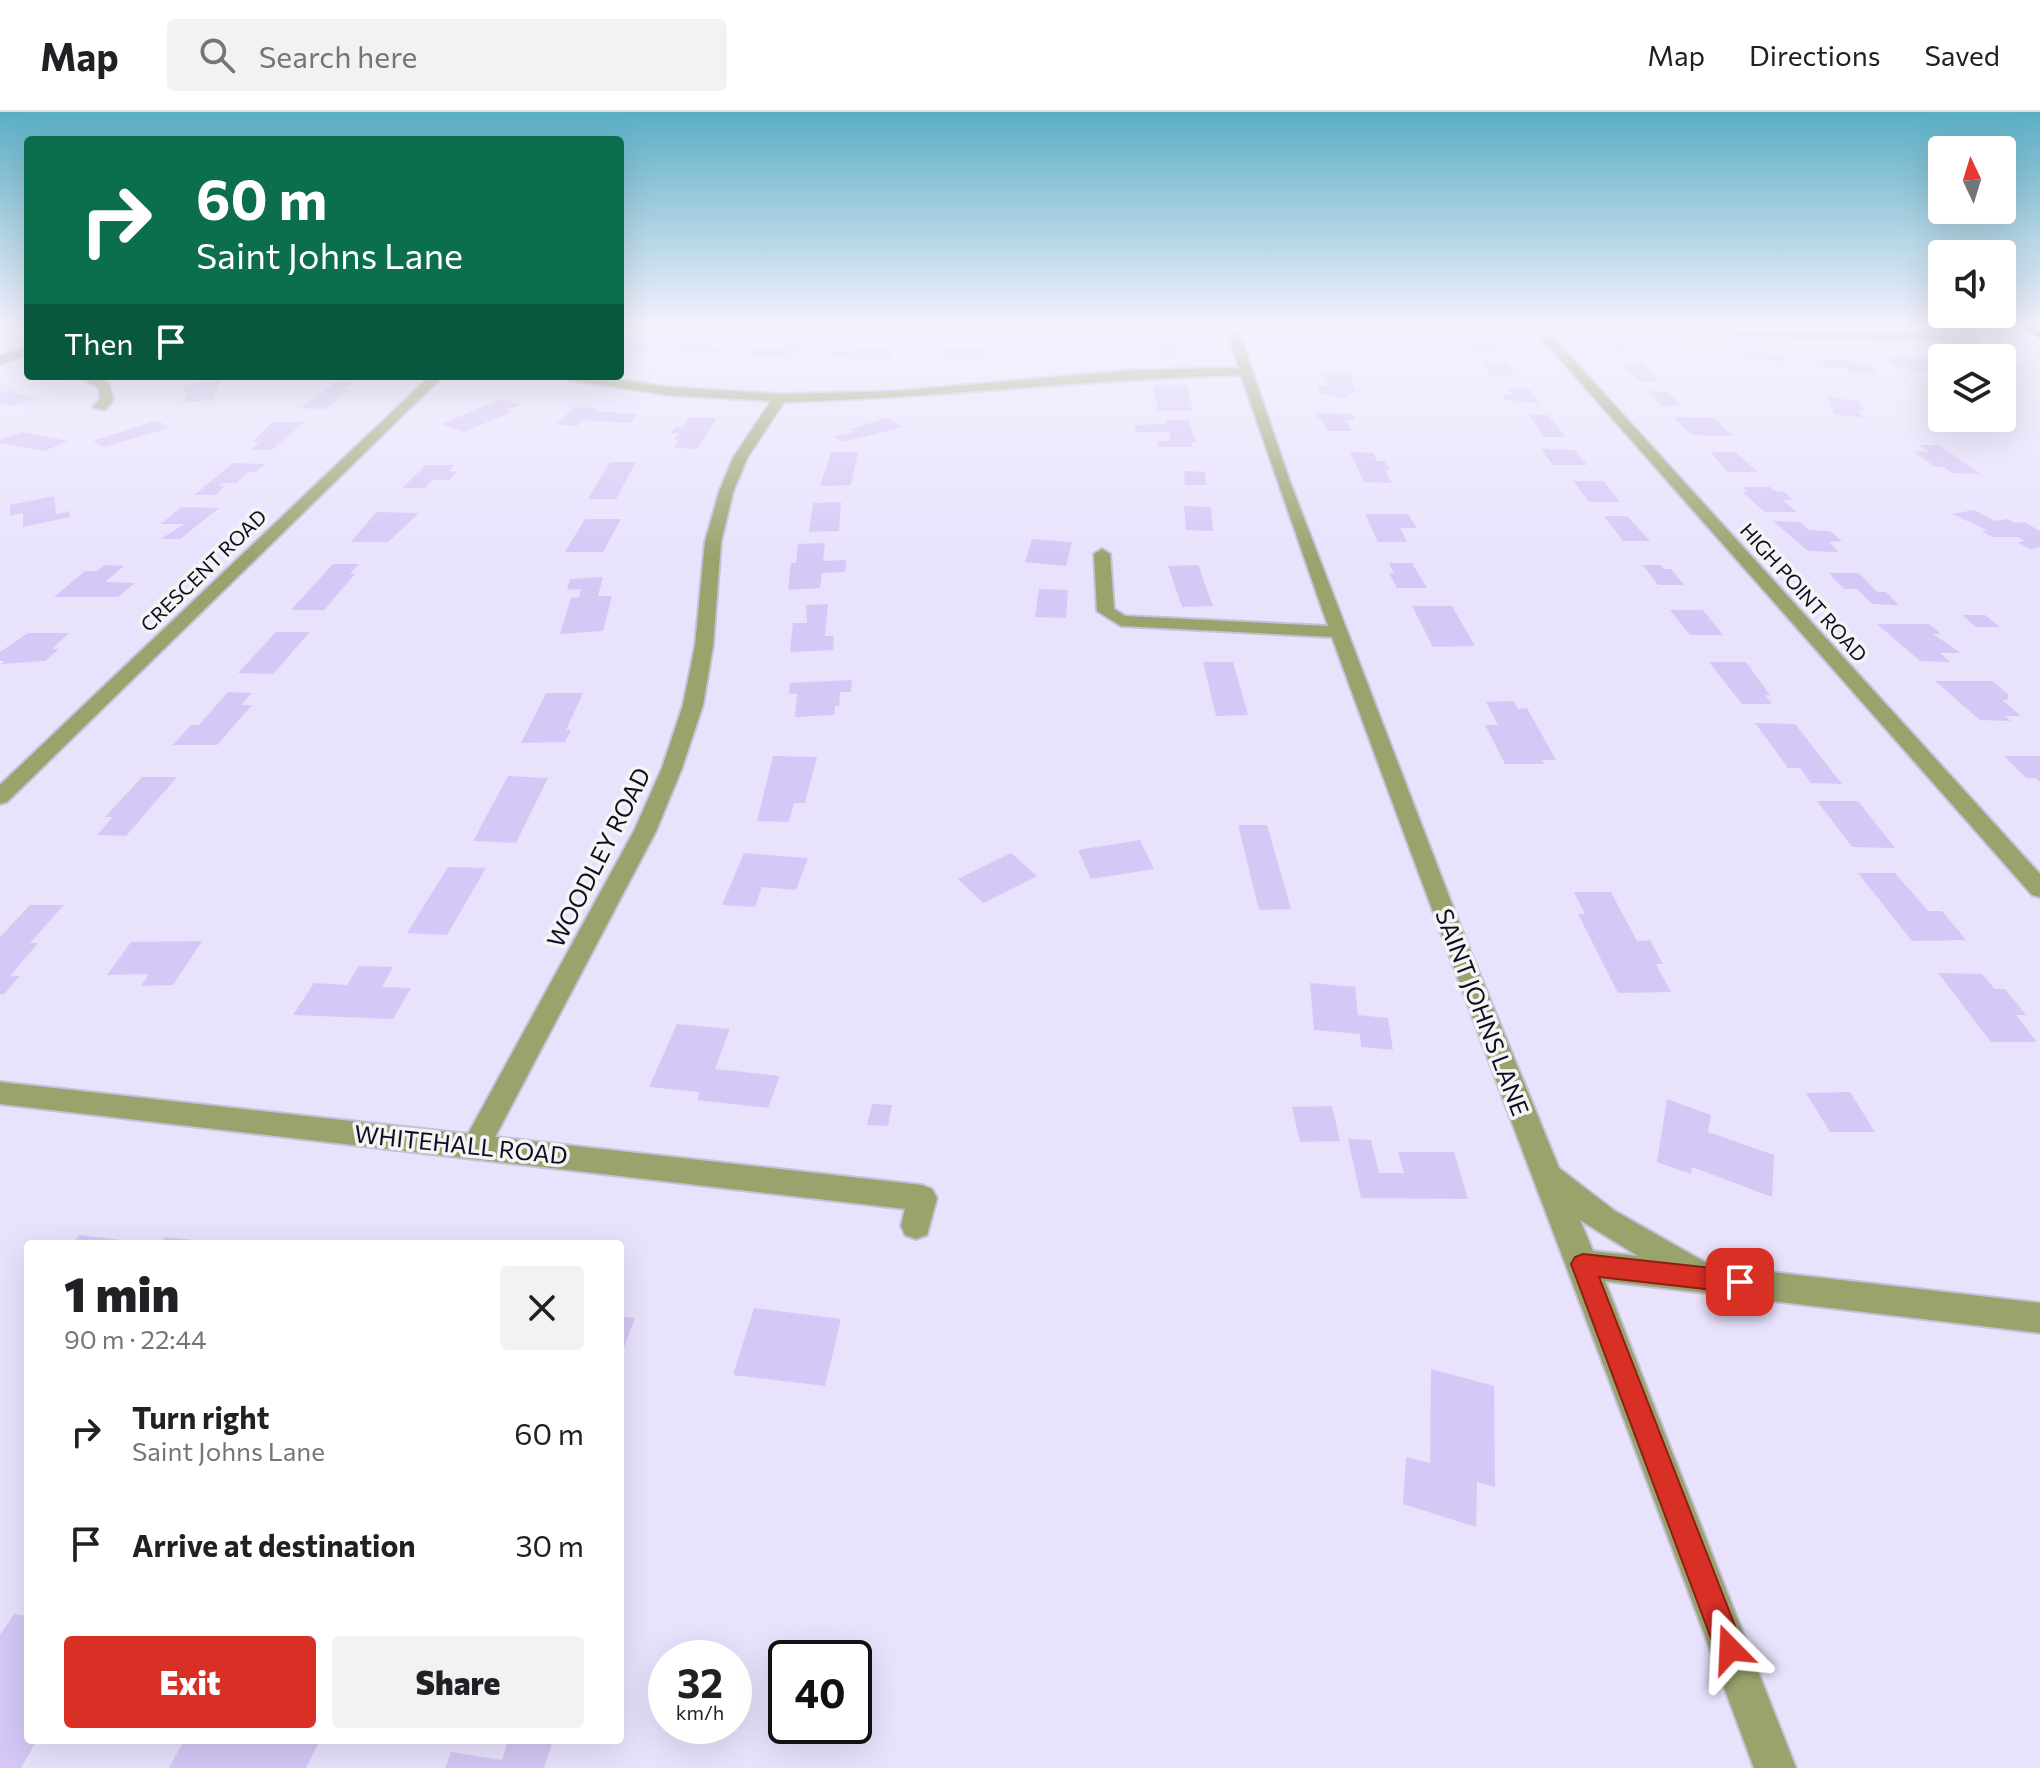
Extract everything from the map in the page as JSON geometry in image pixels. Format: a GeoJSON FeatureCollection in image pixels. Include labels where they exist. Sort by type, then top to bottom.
{"type":"FeatureCollection","features":[{"type":"Feature","properties":{"kind":"street"},"geometry":{"type":"LineString","coordinates":[[100,407],[104,403]]}},
{"type":"Feature","properties":{"kind":"street","name":"CRESCENT ROAD"},"geometry":{"type":"LineString","coordinates":[[0,797],[409,403]]}},
{"type":"Feature","properties":{"kind":"street","name":"WOODLEY ROAD"},"geometry":{"type":"LineString","coordinates":[[477,1145],[645,831],[672,768],[693,705],[704,646],[712,550],[726,492],[740,458],[776,403]]}},
{"type":"Feature","properties":{"kind":"street","name":"SAINT JOHNS LANE"},"geometry":{"type":"LineString","coordinates":[[1258,403],[1283,482],[1456,946],[1583,1264],[1775,1768]]}},
{"type":"Feature","properties":{"kind":"street","name":"HIGH POINT ROAD"},"geometry":{"type":"LineString","coordinates":[[1605,403],[2040,889]]}},
{"type":"Feature","properties":{"kind":"street"},"geometry":{"type":"LineString","coordinates":[[1102,554],[1106,611],[1121,621],[1340,632]]}},
{"type":"Feature","properties":{"kind":"street","name":"WHITEHALL ROAD"},"geometry":{"type":"LineString","coordinates":[[0,1093],[477,1145],[919,1212]]}},
{"type":"Feature","properties":{"kind":"street"},"geometry":{"type":"LineString","coordinates":[[1544,1167],[1574,1200],[1616,1230],[1711,1278]]}},
{"type":"Feature","properties":{"kind":"street"},"geometry":{"type":"LineString","coordinates":[[1583,1264],[2040,1318]]}},
{"type":"Feature","properties":{"kind":"building"},"geometry":{"type":"Polygon","coordinates":[[[307,403],[333,403],[326,409],[301,408],[307,403]]]}},
{"type":"Feature","properties":{"kind":"building"},"geometry":{"type":"Polygon","coordinates":[[[491,403],[520,405],[507,410],[512,412],[464,432],[440,424],[491,403]]]}},
{"type":"Feature","properties":{"kind":"building"},"geometry":{"type":"Polygon","coordinates":[[[1157,403],[1191,403],[1193,411],[1158,411],[1157,403]]]}},
{"type":"Feature","properties":{"kind":"building"},"geometry":{"type":"Polygon","coordinates":[[[1659,403],[1682,406],[1662,406],[1659,403]]]}},
{"type":"Feature","properties":{"kind":"building"},"geometry":{"type":"Polygon","coordinates":[[[1830,403],[1860,403],[1865,411],[1858,410],[1863,418],[1834,414],[1830,403]]]}},
{"type":"Feature","properties":{"kind":"building"},"geometry":{"type":"Polygon","coordinates":[[[573,407],[637,414],[630,423],[582,420],[577,426],[556,425],[573,407]]]}},
{"type":"Feature","properties":{"kind":"building"},"geometry":{"type":"Polygon","coordinates":[[[1314,413],[1352,414],[1356,420],[1346,420],[1352,431],[1327,431],[1314,413]]]}},
{"type":"Feature","properties":{"kind":"building"},"geometry":{"type":"Polygon","coordinates":[[[1528,414],[1548,415],[1566,437],[1544,437],[1528,414]]]}},
{"type":"Feature","properties":{"kind":"building"},"geometry":{"type":"Polygon","coordinates":[[[690,417],[717,418],[697,449],[674,448],[679,440],[674,440],[679,433],[671,433],[675,427],[683,427],[690,417]]]}},
{"type":"Feature","properties":{"kind":"building"},"geometry":{"type":"Polygon","coordinates":[[[1673,417],[1714,418],[1733,436],[1692,435],[1673,417]]]}},
{"type":"Feature","properties":{"kind":"building"},"geometry":{"type":"Polygon","coordinates":[[[887,418],[903,427],[843,442],[833,436],[856,432],[851,429],[887,418]]]}},
{"type":"Feature","properties":{"kind":"building"},"geometry":{"type":"Polygon","coordinates":[[[157,420],[170,428],[103,447],[93,441],[157,420]]]}},
{"type":"Feature","properties":{"kind":"building"},"geometry":{"type":"Polygon","coordinates":[[[1166,420],[1189,420],[1196,442],[1191,442],[1192,447],[1159,447],[1157,441],[1171,441],[1169,432],[1136,432],[1134,425],[1167,424],[1166,420]]]}},
{"type":"Feature","properties":{"kind":"building"},"geometry":{"type":"Polygon","coordinates":[[[272,422],[304,422],[272,450],[250,450],[260,442],[252,442],[272,422]]]}},
{"type":"Feature","properties":{"kind":"building"},"geometry":{"type":"Polygon","coordinates":[[[23,432],[68,441],[44,451],[0,443],[0,439],[23,432]]]}},
{"type":"Feature","properties":{"kind":"building"},"geometry":{"type":"Polygon","coordinates":[[[1919,445],[1939,445],[1980,474],[1952,473],[1944,467],[1935,467],[1913,451],[1928,452],[1919,445]]]}},
{"type":"Feature","properties":{"kind":"building"},"geometry":{"type":"Polygon","coordinates":[[[1541,449],[1575,450],[1587,465],[1553,465],[1541,449]]]}},
{"type":"Feature","properties":{"kind":"building"},"geometry":{"type":"Polygon","coordinates":[[[831,452],[858,452],[851,485],[820,486],[831,452]]]}},
{"type":"Feature","properties":{"kind":"building"},"geometry":{"type":"Polygon","coordinates":[[[1350,452],[1373,453],[1377,461],[1384,461],[1390,470],[1385,470],[1392,483],[1364,482],[1350,452]]]}},
{"type":"Feature","properties":{"kind":"building"},"geometry":{"type":"Polygon","coordinates":[[[1711,452],[1735,452],[1758,472],[1727,472],[1711,452]]]}},
{"type":"Feature","properties":{"kind":"building"},"geometry":{"type":"Polygon","coordinates":[[[610,462],[636,462],[616,499],[588,499],[610,462]]]}},
{"type":"Feature","properties":{"kind":"building"},"geometry":{"type":"Polygon","coordinates":[[[233,463],[266,464],[256,472],[248,472],[236,483],[222,483],[219,486],[225,486],[215,495],[194,495],[233,463]]]}},
{"type":"Feature","properties":{"kind":"building"},"geometry":{"type":"Polygon","coordinates":[[[426,465],[454,465],[449,471],[457,472],[449,480],[432,480],[425,488],[402,488],[426,465]]]}},
{"type":"Feature","properties":{"kind":"building"},"geometry":{"type":"Polygon","coordinates":[[[1184,471],[1205,472],[1206,485],[1185,485],[1184,471]]]}},
{"type":"Feature","properties":{"kind":"building"},"geometry":{"type":"Polygon","coordinates":[[[1573,481],[1603,481],[1620,502],[1589,502],[1573,481]]]}},
{"type":"Feature","properties":{"kind":"building"},"geometry":{"type":"Polygon","coordinates":[[[1742,487],[1770,487],[1784,492],[1793,500],[1783,500],[1797,512],[1765,512],[1742,492],[1747,492],[1742,487]]]}},
{"type":"Feature","properties":{"kind":"building"},"geometry":{"type":"Polygon","coordinates":[[[54,496],[56,514],[69,511],[70,517],[23,527],[23,513],[10,516],[10,505],[54,496]]]}},
{"type":"Feature","properties":{"kind":"building"},"geometry":{"type":"Polygon","coordinates":[[[841,502],[839,531],[809,532],[813,503],[841,502]]]}},
{"type":"Feature","properties":{"kind":"building"},"geometry":{"type":"Polygon","coordinates":[[[1184,506],[1211,507],[1213,531],[1186,530],[1184,506]]]}},
{"type":"Feature","properties":{"kind":"building"},"geometry":{"type":"Polygon","coordinates":[[[181,507],[219,508],[180,539],[161,539],[184,524],[161,524],[181,507]]]}},
{"type":"Feature","properties":{"kind":"building"},"geometry":{"type":"Polygon","coordinates":[[[1974,510],[1995,521],[2007,519],[2024,522],[2040,531],[2040,547],[2030,549],[2017,542],[2025,541],[2018,537],[1992,537],[1982,531],[1987,530],[1952,514],[1974,510]]]}},
{"type":"Feature","properties":{"kind":"building"},"geometry":{"type":"Polygon","coordinates":[[[376,512],[419,513],[388,542],[351,542],[376,512]]]}},
{"type":"Feature","properties":{"kind":"building"},"geometry":{"type":"Polygon","coordinates":[[[1365,514],[1408,514],[1417,528],[1400,528],[1407,542],[1378,542],[1365,514]]]}},
{"type":"Feature","properties":{"kind":"building"},"geometry":{"type":"Polygon","coordinates":[[[1604,516],[1627,516],[1650,541],[1623,541],[1604,516]]]}},
{"type":"Feature","properties":{"kind":"building"},"geometry":{"type":"Polygon","coordinates":[[[585,519],[621,519],[603,552],[565,552],[585,519]]]}},
{"type":"Feature","properties":{"kind":"building"},"geometry":{"type":"Polygon","coordinates":[[[1773,521],[1800,522],[1809,530],[1830,531],[1842,541],[1829,542],[1839,552],[1808,551],[1773,521]]]}},
{"type":"Feature","properties":{"kind":"building"},"geometry":{"type":"Polygon","coordinates":[[[1032,539],[1072,542],[1066,566],[1025,562],[1032,539]]]}},
{"type":"Feature","properties":{"kind":"building"},"geometry":{"type":"Polygon","coordinates":[[[825,543],[823,561],[846,560],[845,572],[822,573],[820,588],[788,590],[791,563],[796,563],[798,544],[825,543]]]}},
{"type":"Feature","properties":{"kind":"building"},"geometry":{"type":"Polygon","coordinates":[[[1389,563],[1412,563],[1427,588],[1397,588],[1389,573],[1394,573],[1389,563]]]}},
{"type":"Feature","properties":{"kind":"building"},"geometry":{"type":"Polygon","coordinates":[[[333,564],[359,564],[350,574],[355,574],[324,610],[291,610],[333,564]]]}},
{"type":"Feature","properties":{"kind":"building"},"geometry":{"type":"Polygon","coordinates":[[[105,565],[124,566],[105,582],[135,583],[118,597],[54,597],[85,571],[97,571],[105,565]]]}},
{"type":"Feature","properties":{"kind":"building"},"geometry":{"type":"Polygon","coordinates":[[[1198,565],[1213,606],[1182,607],[1168,566],[1198,565]]]}},
{"type":"Feature","properties":{"kind":"building"},"geometry":{"type":"Polygon","coordinates":[[[1643,565],[1661,565],[1664,569],[1671,569],[1684,585],[1658,585],[1643,565]]]}},
{"type":"Feature","properties":{"kind":"building"},"geometry":{"type":"Polygon","coordinates":[[[1829,573],[1859,573],[1877,592],[1886,592],[1899,605],[1872,604],[1857,589],[1844,589],[1829,573]]]}},
{"type":"Feature","properties":{"kind":"building"},"geometry":{"type":"Polygon","coordinates":[[[603,577],[598,596],[612,596],[603,631],[560,634],[571,598],[579,597],[581,589],[567,590],[570,579],[603,577]]]}},
{"type":"Feature","properties":{"kind":"building"},"geometry":{"type":"Polygon","coordinates":[[[1039,589],[1068,590],[1066,618],[1035,617],[1039,589]]]}},
{"type":"Feature","properties":{"kind":"building"},"geometry":{"type":"Polygon","coordinates":[[[828,604],[825,636],[834,636],[833,650],[790,652],[793,623],[807,623],[806,605],[828,604]]]}},
{"type":"Feature","properties":{"kind":"building"},"geometry":{"type":"Polygon","coordinates":[[[1412,606],[1452,606],[1475,646],[1433,647],[1412,606]]]}},
{"type":"Feature","properties":{"kind":"building"},"geometry":{"type":"Polygon","coordinates":[[[1670,610],[1703,610],[1723,635],[1690,635],[1670,610]]]}},
{"type":"Feature","properties":{"kind":"building"},"geometry":{"type":"Polygon","coordinates":[[[1962,615],[1985,615],[2000,627],[1976,627],[1962,615]]]}},
{"type":"Feature","properties":{"kind":"building"},"geometry":{"type":"Polygon","coordinates":[[[1877,624],[1929,624],[1941,634],[1933,634],[1961,653],[1940,653],[1950,662],[1920,661],[1877,624]]]}},
{"type":"Feature","properties":{"kind":"building"},"geometry":{"type":"Polygon","coordinates":[[[276,632],[310,632],[273,674],[238,673],[276,632]]]}},
{"type":"Feature","properties":{"kind":"building"},"geometry":{"type":"Polygon","coordinates":[[[28,633],[69,633],[52,649],[59,649],[45,661],[1,664],[5,661],[0,661],[0,652],[28,633]]]}},
{"type":"Feature","properties":{"kind":"building"},"geometry":{"type":"Polygon","coordinates":[[[1203,662],[1233,662],[1248,715],[1216,716],[1203,662]]]}},
{"type":"Feature","properties":{"kind":"building"},"geometry":{"type":"Polygon","coordinates":[[[1709,662],[1746,662],[1770,695],[1765,695],[1772,704],[1742,704],[1709,662]]]}},
{"type":"Feature","properties":{"kind":"building"},"geometry":{"type":"Polygon","coordinates":[[[852,680],[851,692],[840,692],[839,706],[835,706],[834,715],[795,717],[797,694],[789,694],[790,683],[852,680]]]}},
{"type":"Feature","properties":{"kind":"building"},"geometry":{"type":"Polygon","coordinates":[[[1935,681],[1992,681],[2009,695],[2007,700],[2002,700],[2021,716],[2005,716],[2011,721],[1980,720],[1935,681]]]}},
{"type":"Feature","properties":{"kind":"building"},"geometry":{"type":"Polygon","coordinates":[[[228,692],[252,693],[241,705],[252,705],[217,745],[173,745],[191,725],[199,725],[228,692]]]}},
{"type":"Feature","properties":{"kind":"building"},"geometry":{"type":"Polygon","coordinates":[[[546,693],[583,693],[566,730],[571,730],[565,742],[521,743],[546,693]]]}},
{"type":"Feature","properties":{"kind":"building"},"geometry":{"type":"Polygon","coordinates":[[[1514,701],[1518,709],[1527,708],[1556,760],[1542,760],[1544,764],[1505,764],[1485,725],[1498,725],[1486,702],[1514,701]]]}},
{"type":"Feature","properties":{"kind":"building"},"geometry":{"type":"Polygon","coordinates":[[[1755,723],[1795,724],[1842,784],[1811,783],[1800,768],[1788,768],[1755,723]]]}},
{"type":"Feature","properties":{"kind":"building"},"geometry":{"type":"Polygon","coordinates":[[[773,756],[817,757],[805,803],[794,803],[789,822],[757,821],[773,756]]]}},
{"type":"Feature","properties":{"kind":"building"},"geometry":{"type":"Polygon","coordinates":[[[2004,756],[2040,756],[2040,782],[2035,778],[2026,778],[2004,756]]]}},
{"type":"Feature","properties":{"kind":"building"},"geometry":{"type":"Polygon","coordinates":[[[508,776],[548,778],[516,843],[473,841],[508,776]]]}},
{"type":"Feature","properties":{"kind":"building"},"geometry":{"type":"Polygon","coordinates":[[[142,777],[177,777],[126,836],[97,835],[113,817],[105,817],[142,777]]]}},
{"type":"Feature","properties":{"kind":"building"},"geometry":{"type":"Polygon","coordinates":[[[1817,801],[1858,801],[1895,848],[1852,847],[1817,801]]]}},
{"type":"Feature","properties":{"kind":"building"},"geometry":{"type":"Polygon","coordinates":[[[1238,825],[1267,825],[1291,909],[1259,910],[1238,825]]]}},
{"type":"Feature","properties":{"kind":"building"},"geometry":{"type":"Polygon","coordinates":[[[1140,840],[1154,869],[1091,879],[1078,850],[1140,840]]]}},
{"type":"Feature","properties":{"kind":"building"},"geometry":{"type":"Polygon","coordinates":[[[744,853],[808,858],[796,890],[762,887],[755,907],[722,905],[744,853]]]}},
{"type":"Feature","properties":{"kind":"building"},"geometry":{"type":"Polygon","coordinates":[[[1011,853],[1037,876],[983,903],[958,879],[1011,853]]]}},
{"type":"Feature","properties":{"kind":"building"},"geometry":{"type":"Polygon","coordinates":[[[448,867],[486,868],[447,935],[407,933],[448,867]]]}},
{"type":"Feature","properties":{"kind":"building"},"geometry":{"type":"Polygon","coordinates":[[[1858,873],[1895,873],[1928,911],[1942,911],[1966,940],[1912,941],[1858,873]]]}},
{"type":"Feature","properties":{"kind":"building"},"geometry":{"type":"Polygon","coordinates":[[[1574,892],[1611,892],[1637,941],[1650,940],[1663,964],[1656,964],[1671,992],[1618,993],[1578,914],[1585,914],[1574,892]]]}},
{"type":"Feature","properties":{"kind":"building"},"geometry":{"type":"Polygon","coordinates":[[[30,905],[64,905],[30,943],[38,943],[10,976],[20,976],[4,994],[0,994],[0,937],[30,905]]]}},
{"type":"Feature","properties":{"kind":"building"},"geometry":{"type":"Polygon","coordinates":[[[202,941],[173,985],[141,986],[149,974],[107,975],[131,942],[202,941]]]}},
{"type":"Feature","properties":{"kind":"building"},"geometry":{"type":"Polygon","coordinates":[[[359,966],[393,967],[382,987],[411,988],[393,1019],[293,1015],[314,983],[347,985],[359,966]]]}},
{"type":"Feature","properties":{"kind":"building"},"geometry":{"type":"Polygon","coordinates":[[[1938,973],[1982,974],[1995,989],[2005,989],[2026,1015],[2016,1015],[2037,1042],[1991,1042],[1938,973]]]}},
{"type":"Feature","properties":{"kind":"building"},"geometry":{"type":"Polygon","coordinates":[[[1310,983],[1355,987],[1358,1015],[1388,1018],[1393,1050],[1361,1047],[1360,1034],[1314,1030],[1310,983]]]}},
{"type":"Feature","properties":{"kind":"building"},"geometry":{"type":"Polygon","coordinates":[[[677,1024],[730,1029],[715,1069],[780,1076],[768,1108],[697,1100],[700,1092],[649,1087],[677,1024]]]}},
{"type":"Feature","properties":{"kind":"building"},"geometry":{"type":"Polygon","coordinates":[[[1850,1092],[1875,1132],[1830,1132],[1806,1093],[1850,1092]]]}},
{"type":"Feature","properties":{"kind":"building"},"geometry":{"type":"Polygon","coordinates":[[[1667,1099],[1711,1115],[1708,1132],[1774,1155],[1772,1197],[1692,1167],[1691,1174],[1657,1162],[1667,1099]]]}},
{"type":"Feature","properties":{"kind":"building"},"geometry":{"type":"Polygon","coordinates":[[[872,1104],[892,1105],[888,1126],[867,1125],[872,1104]]]}},
{"type":"Feature","properties":{"kind":"building"},"geometry":{"type":"Polygon","coordinates":[[[1332,1106],[1340,1141],[1300,1142],[1292,1107],[1332,1106]]]}},
{"type":"Feature","properties":{"kind":"building"},"geometry":{"type":"Polygon","coordinates":[[[1348,1139],[1371,1140],[1379,1173],[1404,1173],[1398,1152],[1454,1152],[1468,1199],[1361,1198],[1348,1139]]]}},
{"type":"Feature","properties":{"kind":"building"},"geometry":{"type":"Polygon","coordinates":[[[79,1235],[121,1240],[75,1240],[79,1235]]]}},
{"type":"Feature","properties":{"kind":"building"},"geometry":{"type":"Polygon","coordinates":[[[165,1237],[192,1240],[163,1240],[165,1237]]]}},
{"type":"Feature","properties":{"kind":"building"},"geometry":{"type":"Polygon","coordinates":[[[754,1308],[841,1319],[825,1386],[733,1375],[754,1308]]]}},
{"type":"Feature","properties":{"kind":"building"},"geometry":{"type":"Polygon","coordinates":[[[624,1317],[635,1318],[624,1347],[624,1317]]]}},
{"type":"Feature","properties":{"kind":"building"},"geometry":{"type":"Polygon","coordinates":[[[1431,1369],[1494,1386],[1495,1487],[1477,1482],[1476,1527],[1403,1504],[1406,1457],[1430,1463],[1431,1369]]]}},
{"type":"Feature","properties":{"kind":"building"},"geometry":{"type":"Polygon","coordinates":[[[14,1614],[24,1615],[24,1744],[35,1744],[21,1768],[0,1768],[0,1635],[14,1614]]]}},
{"type":"Feature","properties":{"kind":"building"},"geometry":{"type":"Polygon","coordinates":[[[182,1744],[318,1744],[306,1768],[169,1768],[182,1744]]]}},
{"type":"Feature","properties":{"kind":"building"},"geometry":{"type":"Polygon","coordinates":[[[507,1744],[552,1744],[544,1768],[445,1768],[451,1752],[502,1760],[507,1744]]]}},
{"type":"Feature","properties":{"kind":"route"},"geometry":{"type":"LineString","coordinates":[[1730,1649],[1583,1264],[1740,1282]]}}]}
